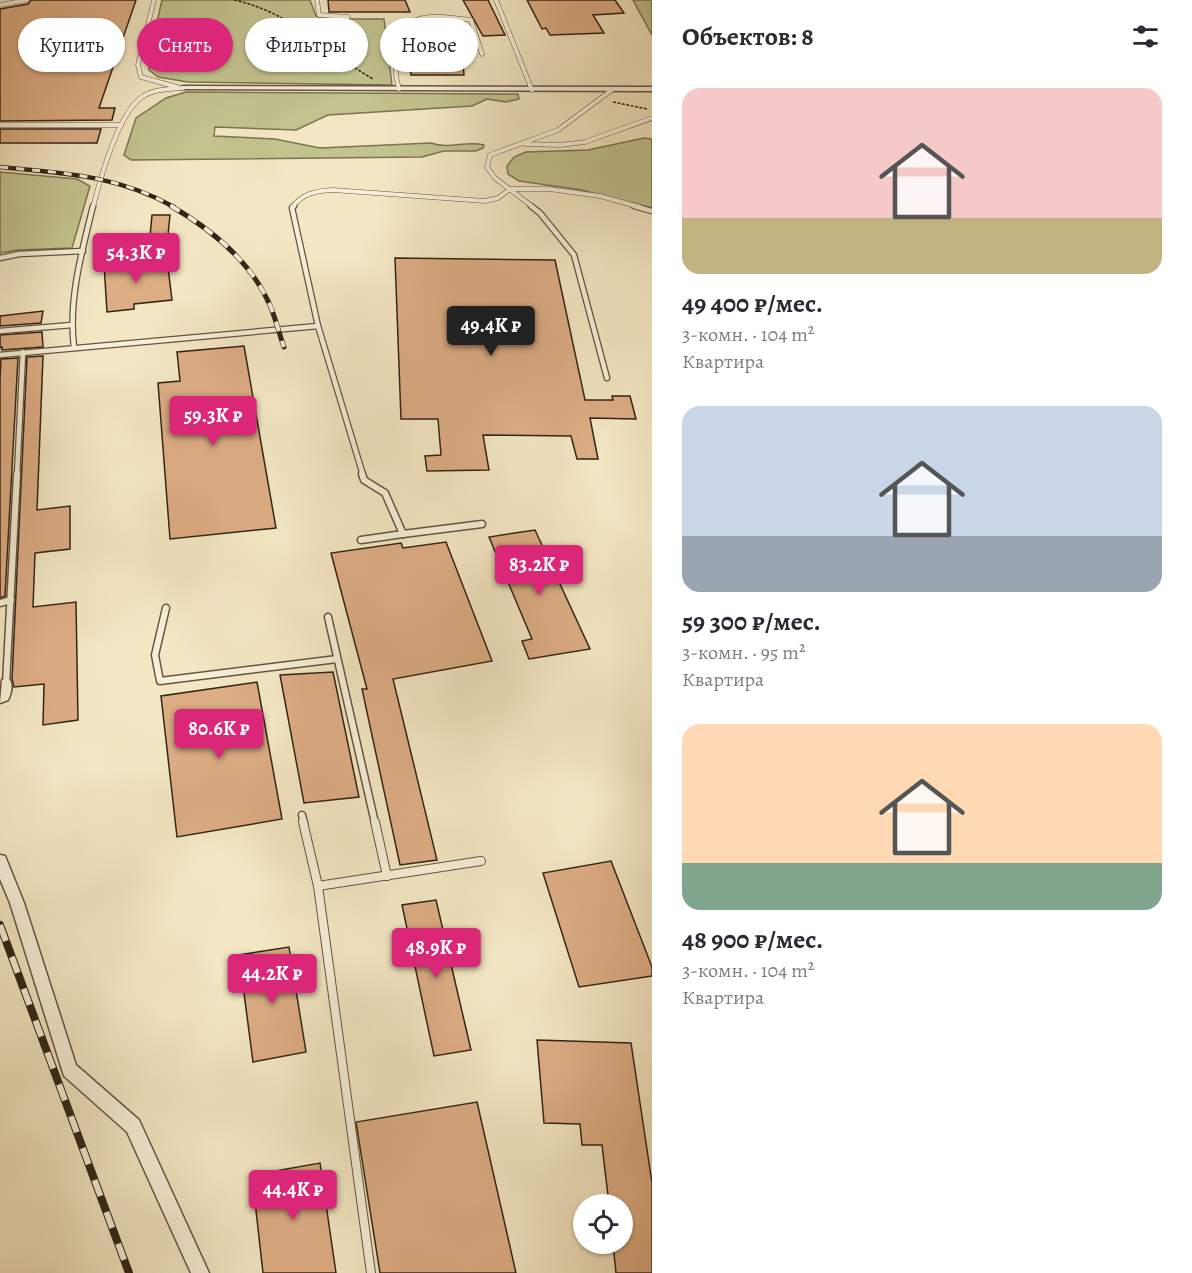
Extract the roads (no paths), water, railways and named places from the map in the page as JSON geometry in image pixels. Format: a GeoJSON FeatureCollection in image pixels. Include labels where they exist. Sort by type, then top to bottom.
{"type":"FeatureCollection","features":[{"type":"Feature","properties":{"kind":"street"},"geometry":{"type":"LineString","coordinates":[[183,88],[652,89]]}},
{"type":"Feature","properties":{"kind":"street"},"geometry":{"type":"LineString","coordinates":[[0,698],[4,696],[6,684]]}},
{"type":"Feature","properties":{"kind":"street"},"geometry":{"type":"LineString","coordinates":[[0,861],[17,903],[70,1070],[133,1126],[200,1273]]}},
{"type":"Feature","properties":{"kind":"lane"},"geometry":{"type":"LineString","coordinates":[[0,5],[27,0]]}},
{"type":"Feature","properties":{"kind":"lane"},"geometry":{"type":"LineString","coordinates":[[154,0],[138,65],[141,77],[156,83],[183,88]]}},
{"type":"Feature","properties":{"kind":"lane"},"geometry":{"type":"LineString","coordinates":[[317,0],[319,15],[348,17]]}},
{"type":"Feature","properties":{"kind":"lane"},"geometry":{"type":"LineString","coordinates":[[496,0],[532,90]]}},
{"type":"Feature","properties":{"kind":"lane"},"geometry":{"type":"LineString","coordinates":[[398,87],[396,57],[399,32],[407,23],[415,19],[471,20],[482,54]]}},
{"type":"Feature","properties":{"kind":"lane"},"geometry":{"type":"LineString","coordinates":[[74,347],[72,325],[82,251],[111,146],[121,125],[141,98],[160,91],[183,88]]}},
{"type":"Feature","properties":{"kind":"lane"},"geometry":{"type":"LineString","coordinates":[[607,378],[574,255],[540,213],[495,178],[487,167],[487,161],[498,151],[558,130],[613,89]]}},
{"type":"Feature","properties":{"kind":"lane"},"geometry":{"type":"LineString","coordinates":[[519,144],[560,145],[585,142],[652,118]]}},
{"type":"Feature","properties":{"kind":"lane"},"geometry":{"type":"LineString","coordinates":[[0,125],[121,125]]}},
{"type":"Feature","properties":{"kind":"lane"},"geometry":{"type":"LineString","coordinates":[[403,534],[385,493],[362,476],[318,326],[292,208],[300,196],[311,192],[333,190],[485,201],[498,198],[510,189],[549,189],[600,196],[652,211]]}},
{"type":"Feature","properties":{"kind":"lane"},"geometry":{"type":"LineString","coordinates":[[0,258],[19,254],[82,251]]}},
{"type":"Feature","properties":{"kind":"lane"},"geometry":{"type":"LineString","coordinates":[[0,331],[72,325]]}},
{"type":"Feature","properties":{"kind":"lane"},"geometry":{"type":"LineString","coordinates":[[0,355],[318,326]]}},
{"type":"Feature","properties":{"kind":"lane"},"geometry":{"type":"LineString","coordinates":[[6,684],[23,352]]}},
{"type":"Feature","properties":{"kind":"lane"},"geometry":{"type":"LineString","coordinates":[[361,540],[482,524]]}},
{"type":"Feature","properties":{"kind":"lane"},"geometry":{"type":"LineString","coordinates":[[0,603],[11,600]]}},
{"type":"Feature","properties":{"kind":"lane"},"geometry":{"type":"LineString","coordinates":[[166,608],[155,655],[160,681],[337,659]]}},
{"type":"Feature","properties":{"kind":"lane"},"geometry":{"type":"LineString","coordinates":[[328,617],[387,876]]}},
{"type":"Feature","properties":{"kind":"lane"},"geometry":{"type":"LineString","coordinates":[[302,815],[318,886],[371,1273]]}},
{"type":"Feature","properties":{"kind":"lane"},"geometry":{"type":"LineString","coordinates":[[318,886],[482,861]]}},
{"type":"Feature","properties":{"kind":"railway"},"geometry":{"type":"LineString","coordinates":[[0,167],[68,174],[111,182],[153,196],[174,207]]}},
{"type":"Feature","properties":{"kind":"railway"},"geometry":{"type":"LineString","coordinates":[[171,206],[213,234],[249,270],[270,305],[284,347]]}},
{"type":"Feature","properties":{"kind":"railway"},"geometry":{"type":"LineString","coordinates":[[0,925],[129,1273]]}}]}
